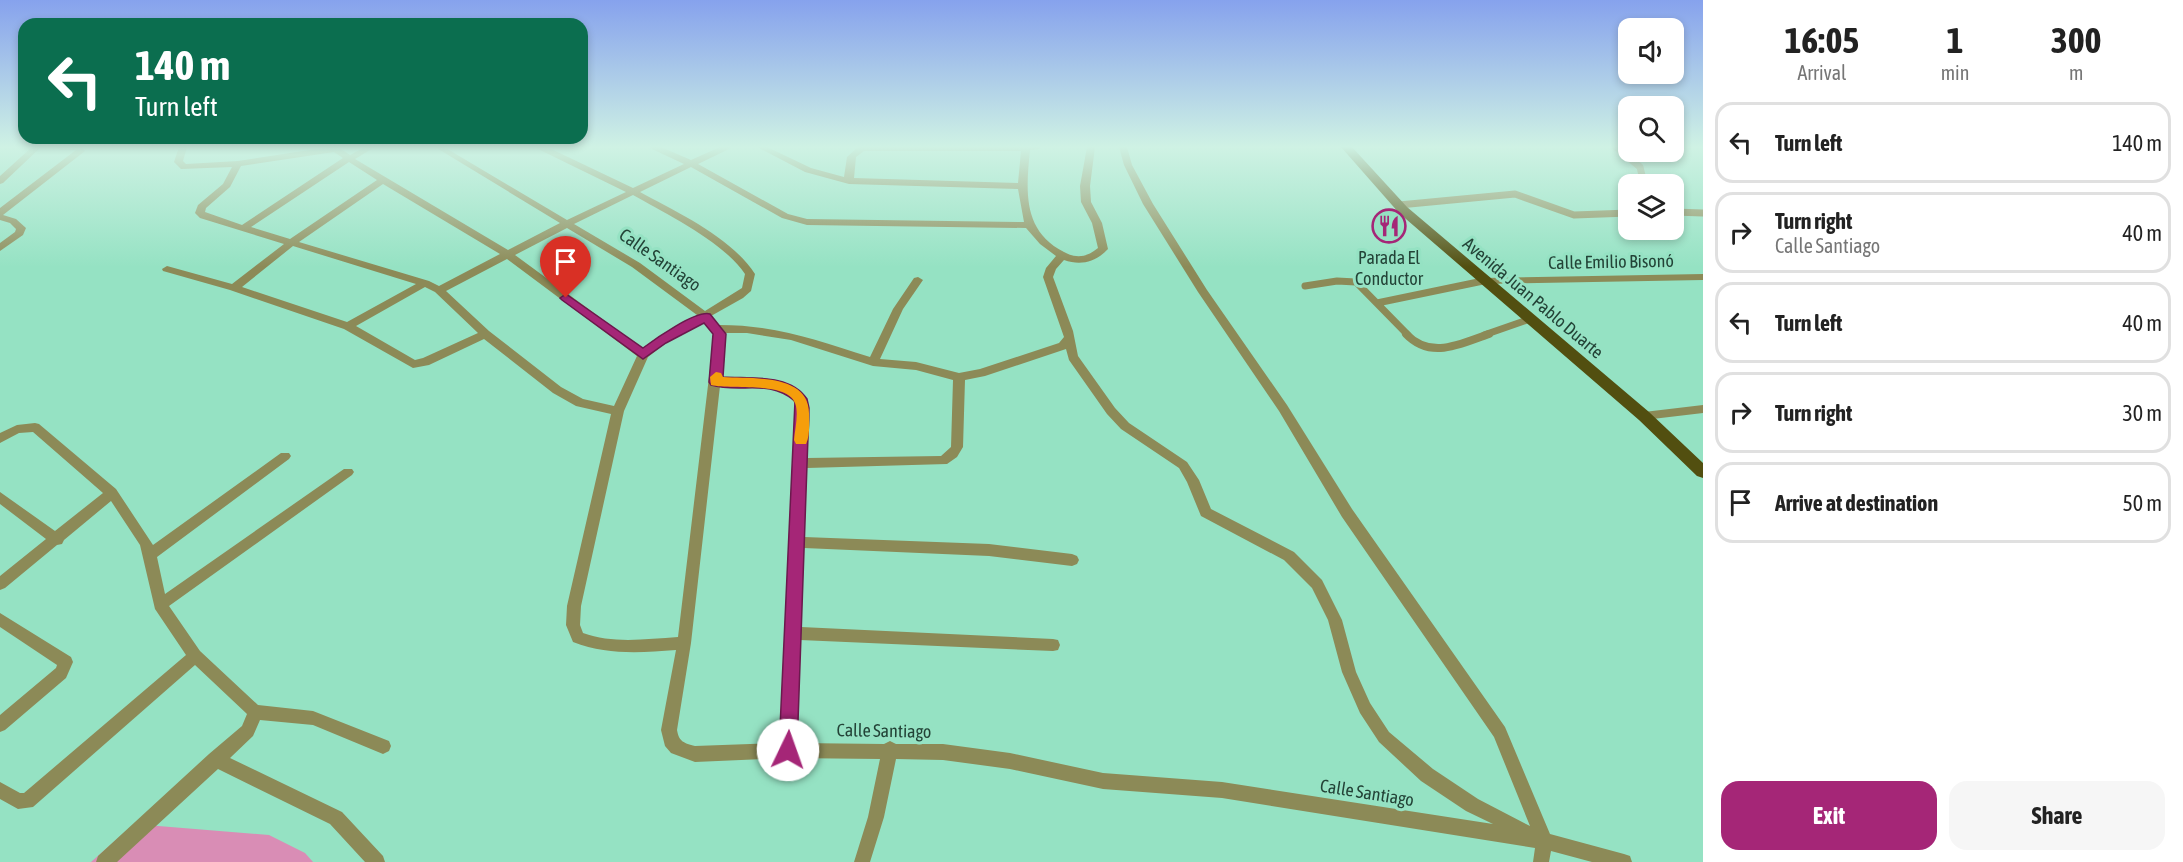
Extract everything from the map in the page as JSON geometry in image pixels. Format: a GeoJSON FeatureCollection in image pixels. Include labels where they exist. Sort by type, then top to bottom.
{"type":"FeatureCollection","features":[{"type":"Feature","properties":{"kind":"main road","name":"Avenida Juan Pablo Duarte"},"geometry":{"type":"LineString","coordinates":[[1383,187],[1399,205],[1483,281],[1644,416],[1703,472]]}},
{"type":"Feature","properties":{"kind":"street"},"geometry":{"type":"LineString","coordinates":[[0,248],[20,233],[21,228],[0,215],[35,187]]}},
{"type":"Feature","properties":{"kind":"street"},"geometry":{"type":"LineString","coordinates":[[224,187],[201,207],[200,213],[425,284],[439,291],[485,334],[557,390],[580,403],[618,411]]}},
{"type":"Feature","properties":{"kind":"street"},"geometry":{"type":"LineString","coordinates":[[244,228],[306,187]]}},
{"type":"Feature","properties":{"kind":"street"},"geometry":{"type":"LineString","coordinates":[[234,288],[292,242],[372,187]]}},
{"type":"Feature","properties":{"kind":"street"},"geometry":{"type":"LineString","coordinates":[[398,187],[509,255],[643,355]]}},
{"type":"Feature","properties":{"kind":"street","name":"Calle Santiago"},"geometry":{"type":"LineString","coordinates":[[507,187],[636,265],[706,316],[717,329],[720,339],[716,382],[684,643],[669,730],[670,741],[677,748],[695,754],[890,749],[943,752],[1010,761],[1103,781],[1222,790],[1545,841],[1624,862]]}},
{"type":"Feature","properties":{"kind":"street"},"geometry":{"type":"LineString","coordinates":[[627,187],[691,225],[746,265],[750,274],[747,289],[706,316],[662,340],[643,355],[618,411],[579,583],[573,625],[578,637],[590,643],[625,645],[684,643]]}},
{"type":"Feature","properties":{"kind":"street"},"geometry":{"type":"LineString","coordinates":[[439,291],[568,223],[643,187]]}},
{"type":"Feature","properties":{"kind":"street"},"geometry":{"type":"LineString","coordinates":[[734,187],[785,216],[801,221],[1029,225]]}},
{"type":"Feature","properties":{"kind":"street"},"geometry":{"type":"LineString","coordinates":[[1022,187],[1029,225],[1046,247],[1074,260],[1087,260],[1096,256],[1103,249],[1097,224],[1086,202],[1085,187]]}},
{"type":"Feature","properties":{"kind":"street"},"geometry":{"type":"LineString","coordinates":[[1139,187],[1203,292],[1283,408],[1347,513],[1500,732],[1545,841],[1541,862]]}},
{"type":"Feature","properties":{"kind":"street"},"geometry":{"type":"LineString","coordinates":[[1062,256],[1051,268],[1048,277],[1069,338],[1073,357],[1112,411],[1125,426],[1183,465],[1193,480],[1206,512],[1289,556],[1317,584],[1335,620],[1349,672],[1365,708],[1384,737],[1427,775],[1462,799],[1545,841]]}},
{"type":"Feature","properties":{"kind":"street"},"geometry":{"type":"LineString","coordinates":[[167,269],[234,288],[348,326],[412,364],[425,362],[485,334]]}},
{"type":"Feature","properties":{"kind":"street","name":"Calle Emilio Bisonó"},"geometry":{"type":"LineString","coordinates":[[1483,281],[1703,277]]}},
{"type":"Feature","properties":{"kind":"street"},"geometry":{"type":"LineString","coordinates":[[873,362],[886,330],[905,296],[918,280]]}},
{"type":"Feature","properties":{"kind":"street"},"geometry":{"type":"LineString","coordinates":[[348,326],[425,284]]}},
{"type":"Feature","properties":{"kind":"street"},"geometry":{"type":"LineString","coordinates":[[717,329],[747,329],[792,336],[873,362],[916,366],[959,377],[981,373],[1063,346],[1069,338]]}},
{"type":"Feature","properties":{"kind":"street"},"geometry":{"type":"LineString","coordinates":[[800,464],[943,461],[953,454],[957,447],[959,377]]}},
{"type":"Feature","properties":{"kind":"street"},"geometry":{"type":"LineString","coordinates":[[716,382],[770,384],[795,392],[801,399],[803,408],[788,750]]}},
{"type":"Feature","properties":{"kind":"street"},"geometry":{"type":"LineString","coordinates":[[1644,416],[1703,408]]}},
{"type":"Feature","properties":{"kind":"street"},"geometry":{"type":"LineString","coordinates":[[4,435],[27,427],[35,427],[112,493],[146,543],[160,605],[195,656],[255,712],[313,718],[383,746]]}},
{"type":"Feature","properties":{"kind":"street"},"geometry":{"type":"LineString","coordinates":[[150,555],[285,456]]}},
{"type":"Feature","properties":{"kind":"street"},"geometry":{"type":"LineString","coordinates":[[160,605],[348,472]]}},
{"type":"Feature","properties":{"kind":"street"},"geometry":{"type":"LineString","coordinates":[[0,584],[112,493]]}},
{"type":"Feature","properties":{"kind":"street"},"geometry":{"type":"LineString","coordinates":[[0,497],[57,540]]}},
{"type":"Feature","properties":{"kind":"street"},"geometry":{"type":"LineString","coordinates":[[797,542],[989,550],[1072,560]]}},
{"type":"Feature","properties":{"kind":"street"},"geometry":{"type":"LineString","coordinates":[[0,619],[66,662],[61,673],[0,725]]}},
{"type":"Feature","properties":{"kind":"street"},"geometry":{"type":"LineString","coordinates":[[793,633],[1053,645]]}},
{"type":"Feature","properties":{"kind":"street"},"geometry":{"type":"LineString","coordinates":[[0,790],[18,801],[27,801],[195,656]]}},
{"type":"Feature","properties":{"kind":"street"},"geometry":{"type":"LineString","coordinates":[[104,862],[248,731],[255,712]]}},
{"type":"Feature","properties":{"kind":"street"},"geometry":{"type":"LineString","coordinates":[[862,862],[876,817],[890,749]]}},
{"type":"Feature","properties":{"kind":"street"},"geometry":{"type":"LineString","coordinates":[[215,759],[336,818],[377,862]]}},
{"type":"Feature","properties":{"kind":"lane"},"geometry":{"type":"LineString","coordinates":[[1399,205],[1515,194],[1574,215],[1618,213]]}},
{"type":"Feature","properties":{"kind":"lane"},"geometry":{"type":"LineString","coordinates":[[1684,212],[1703,213]]}},
{"type":"Feature","properties":{"kind":"lane"},"geometry":{"type":"LineString","coordinates":[[1305,286],[1337,280],[1356,282],[1413,341],[1424,348],[1438,350],[1530,320]]}},
{"type":"Feature","properties":{"kind":"lane"},"geometry":{"type":"LineString","coordinates":[[1377,303],[1483,281]]}},
{"type":"Feature","properties":{"kind":"shaded area"},"geometry":{"type":"Polygon","coordinates":[[[134,824],[269,835],[305,853],[313,862],[91,862],[134,824]]]}},
{"type":"Feature","properties":{"kind":"slow traffic"},"geometry":{"type":"LineString","coordinates":[[716,377],[716,382],[770,384],[795,392],[801,399],[803,408],[801,440]]}},
{"type":"Feature","properties":{"kind":"place","name":"Parada El Conductor"},"geometry":{"type":"Point","coordinates":[1389,226]}},
{"type":"Feature","properties":{"kind":"route"},"geometry":{"type":"LineString","coordinates":[[566,298],[643,355],[662,340],[706,316],[720,334],[716,382],[770,384],[787,388],[801,399],[803,408],[788,750]]}}]}
